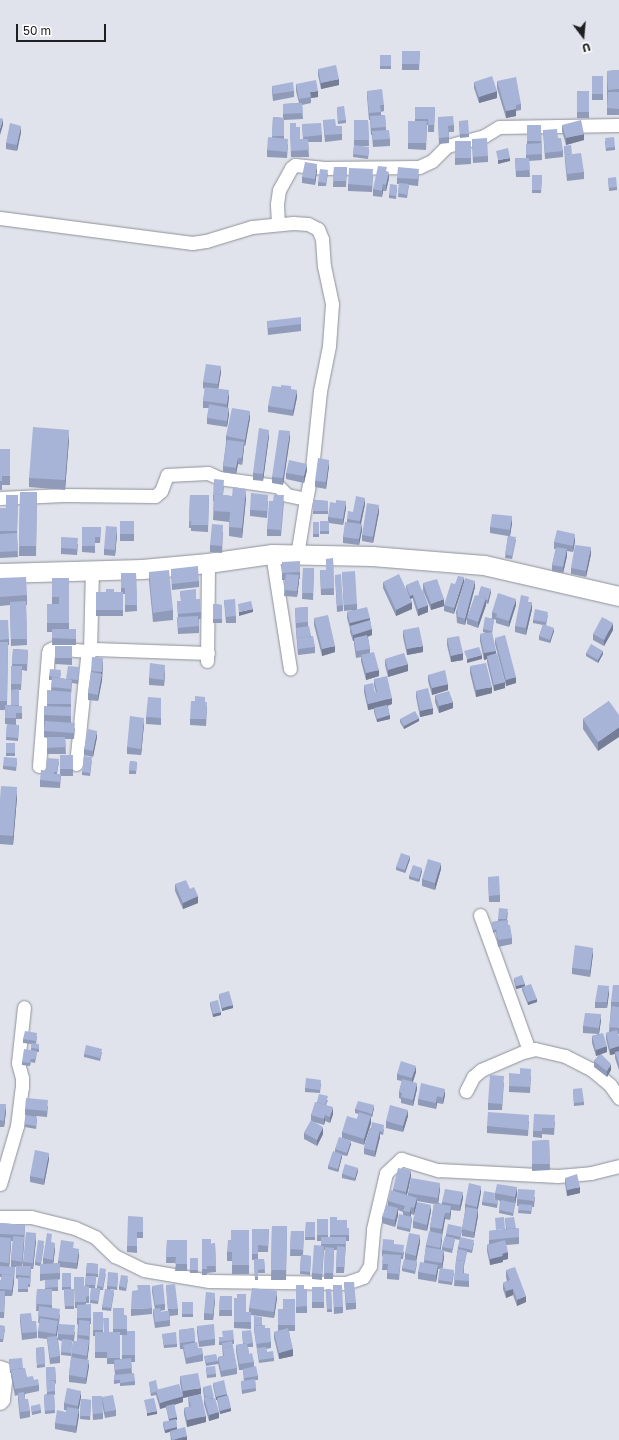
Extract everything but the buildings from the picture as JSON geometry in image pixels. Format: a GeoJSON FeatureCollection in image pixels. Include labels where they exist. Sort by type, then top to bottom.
{"type":"FeatureCollection","features":[{"type":"Feature","properties":{"kind":"main road"},"geometry":{"type":"LineString","coordinates":[[0,573],[142,569],[208,563],[272,554],[372,556],[484,565],[619,596]]}},
{"type":"Feature","properties":{"kind":"street"},"geometry":{"type":"LineString","coordinates":[[278,223],[277,204],[279,190],[291,168],[295,166],[322,168],[419,167],[432,161],[447,146],[484,136],[499,127],[619,125]]}},
{"type":"Feature","properties":{"kind":"street"},"geometry":{"type":"LineString","coordinates":[[0,218],[192,242],[206,241],[252,227],[278,223],[308,224],[318,229],[322,239],[324,266],[332,304],[329,346],[320,391],[312,469],[297,555]]}},
{"type":"Feature","properties":{"kind":"street"},"geometry":{"type":"LineString","coordinates":[[0,498],[63,495],[155,496],[161,492],[167,475],[208,473],[219,478],[279,487],[287,495],[306,499]]}},
{"type":"Feature","properties":{"kind":"street"},"geometry":{"type":"LineString","coordinates":[[272,554],[290,669]]}},
{"type":"Feature","properties":{"kind":"street"},"geometry":{"type":"LineString","coordinates":[[40,766],[42,724],[49,650],[53,648],[90,651],[94,649],[208,657],[208,563]]}},
{"type":"Feature","properties":{"kind":"street"},"geometry":{"type":"LineString","coordinates":[[76,764],[90,651],[92,570]]}},
{"type":"Feature","properties":{"kind":"street"},"geometry":{"type":"LineString","coordinates":[[42,724],[81,726]]}},
{"type":"Feature","properties":{"kind":"street"},"geometry":{"type":"LineString","coordinates":[[480,915],[529,1050]]}},
{"type":"Feature","properties":{"kind":"street"},"geometry":{"type":"LineString","coordinates":[[0,1184],[17,1126],[23,1081],[18,1060],[24,1007]]}},
{"type":"Feature","properties":{"kind":"street"},"geometry":{"type":"LineString","coordinates":[[466,1091],[473,1077],[481,1070],[529,1050],[542,1050],[578,1062],[603,1078],[619,1098]]}},
{"type":"Feature","properties":{"kind":"street"},"geometry":{"type":"LineString","coordinates":[[0,1217],[31,1217],[75,1228],[95,1237],[115,1256],[144,1270],[209,1281],[346,1283],[363,1277],[370,1266],[373,1229],[386,1173],[401,1159],[438,1170],[558,1176],[591,1173],[619,1166]]}},
{"type":"Feature","properties":{"kind":"street"},"geometry":{"type":"LineString","coordinates":[[0,1367],[5,1369],[6,1374],[3,1400],[0,1403]]}}]}
